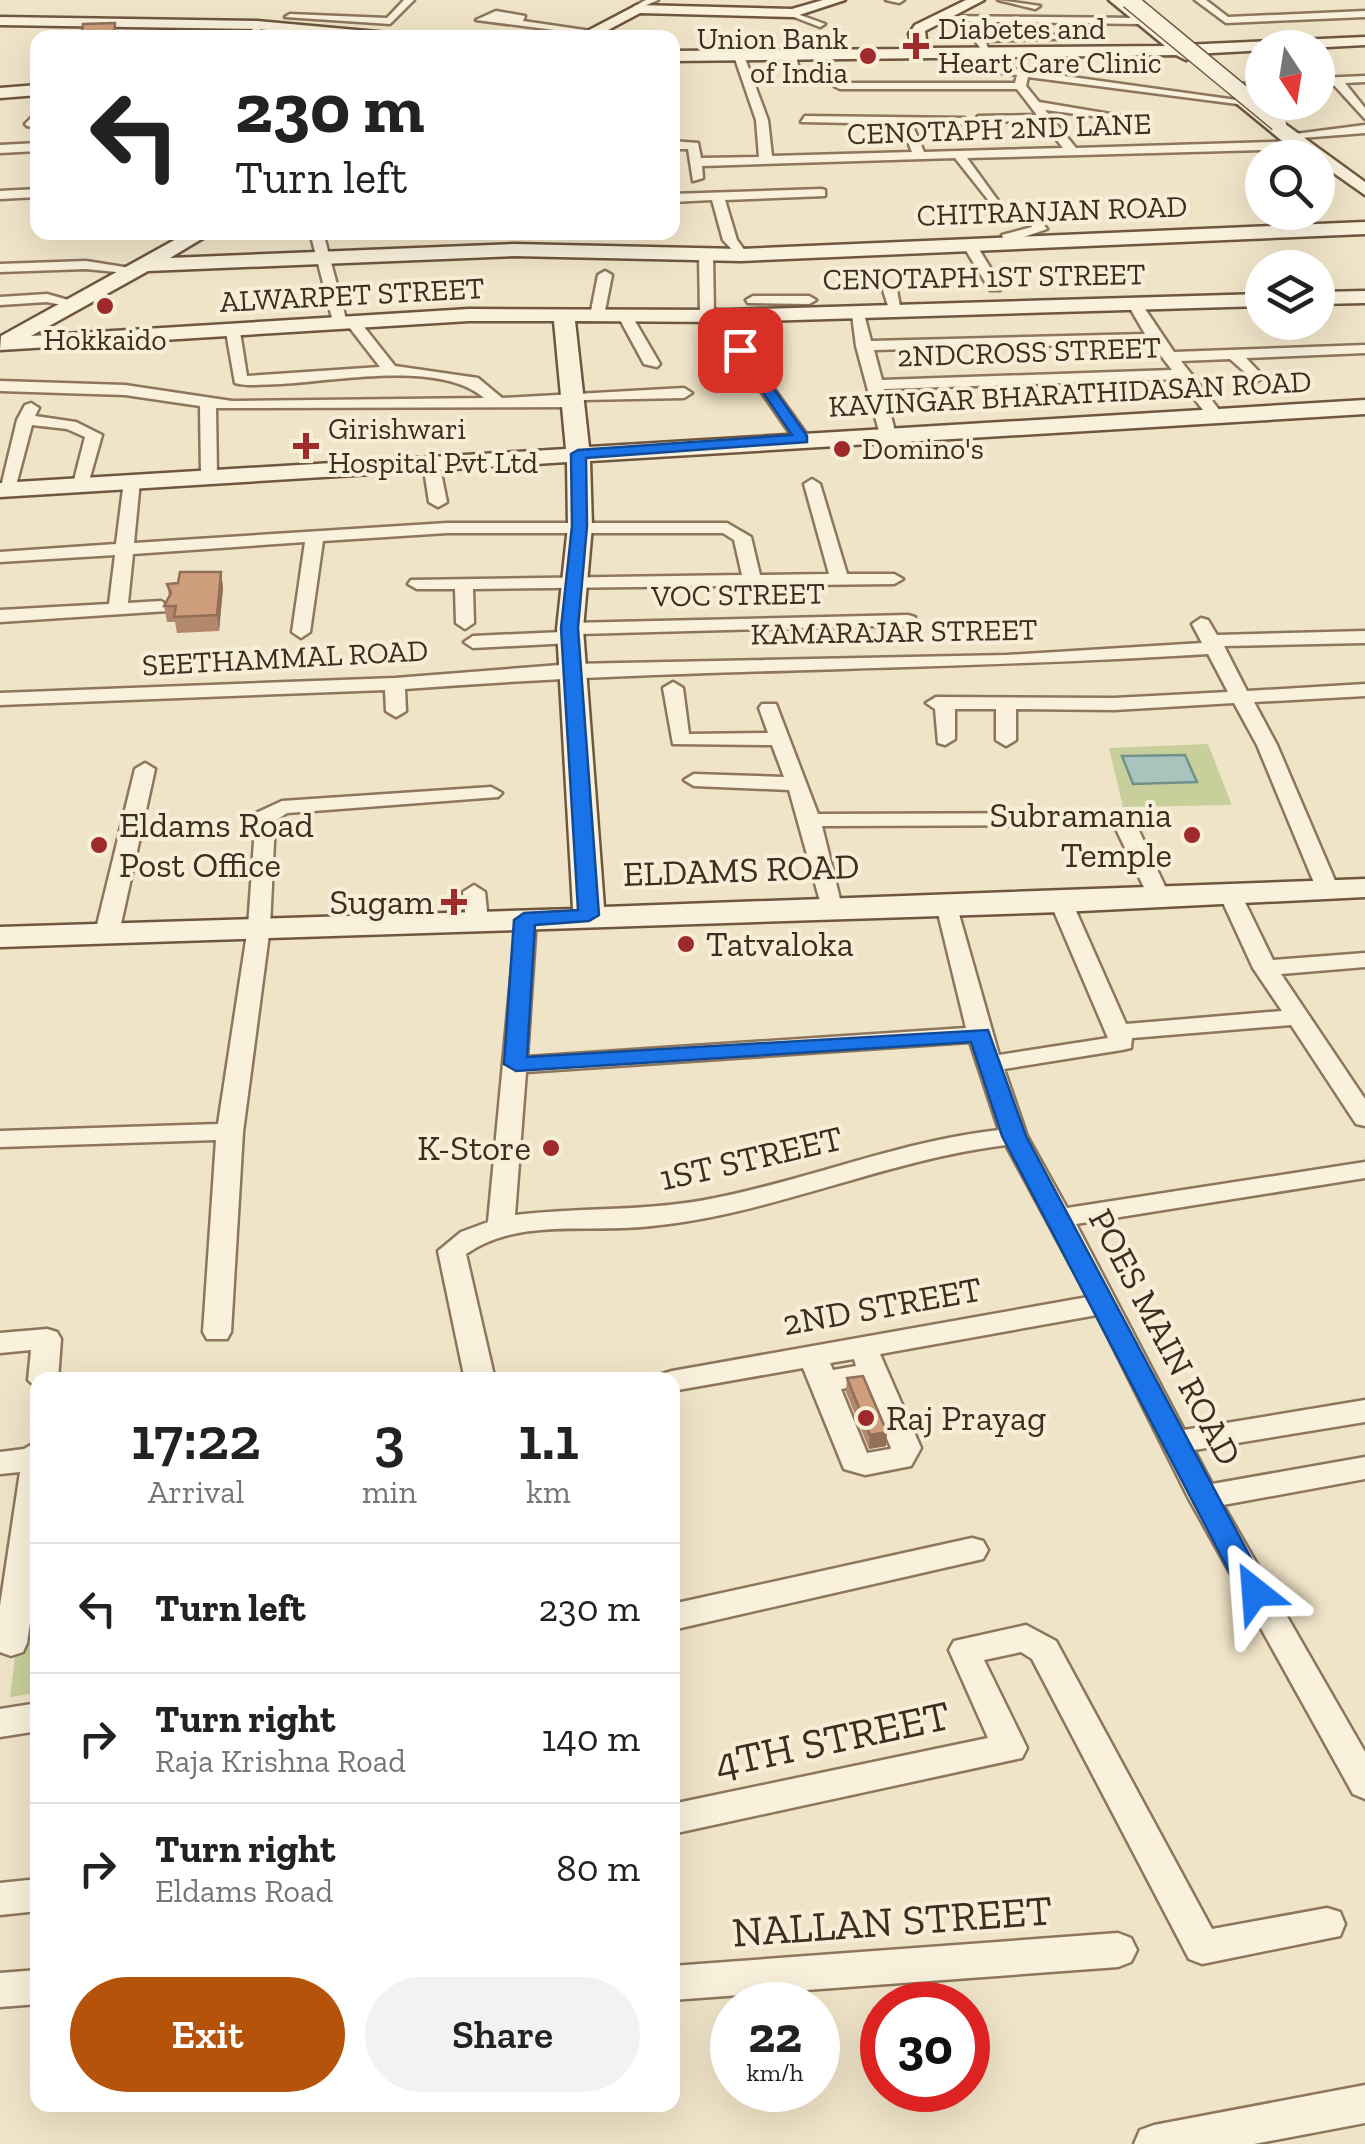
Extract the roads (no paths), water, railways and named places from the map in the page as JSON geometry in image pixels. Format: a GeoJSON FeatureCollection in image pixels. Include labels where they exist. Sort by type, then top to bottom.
{"type":"FeatureCollection","features":[{"type":"Feature","properties":{"kind":"main road"},"geometry":{"type":"LineString","coordinates":[[597,30],[638,9],[746,20],[793,14],[838,0]]}},
{"type":"Feature","properties":{"kind":"main road"},"geometry":{"type":"LineString","coordinates":[[920,48],[916,34],[934,19],[977,0]]}},
{"type":"Feature","properties":{"kind":"main road"},"geometry":{"type":"LineString","coordinates":[[1122,3],[1140,21],[1186,48]]}},
{"type":"Feature","properties":{"kind":"main road"},"geometry":{"type":"LineString","coordinates":[[1122,3],[1245,87]]}},
{"type":"Feature","properties":{"kind":"main road"},"geometry":{"type":"LineString","coordinates":[[1122,3],[1298,140]]}},
{"type":"Feature","properties":{"kind":"main road"},"geometry":{"type":"LineString","coordinates":[[0,22],[262,30]]}},
{"type":"Feature","properties":{"kind":"main road"},"geometry":{"type":"LineString","coordinates":[[738,55],[834,44],[862,53],[1060,52],[1365,39]]}},
{"type":"Feature","properties":{"kind":"main road"},"geometry":{"type":"LineString","coordinates":[[1335,42],[1365,39]]}},
{"type":"Feature","properties":{"kind":"main road"},"geometry":{"type":"LineString","coordinates":[[680,55],[1245,47]]}},
{"type":"Feature","properties":{"kind":"main road"},"geometry":{"type":"LineString","coordinates":[[0,93],[30,91]]}},
{"type":"Feature","properties":{"kind":"main road"},"geometry":{"type":"LineString","coordinates":[[1275,120],[1294,140]]}},
{"type":"Feature","properties":{"kind":"main road"},"geometry":{"type":"LineString","coordinates":[[1335,170],[1365,194]]}},
{"type":"Feature","properties":{"kind":"main road","name":"CHITRANJAN ROAD"},"geometry":{"type":"LineString","coordinates":[[140,268],[514,250],[741,255],[1365,228]]}},
{"type":"Feature","properties":{"kind":"main road"},"geometry":{"type":"LineString","coordinates":[[0,344],[190,240]]}},
{"type":"Feature","properties":{"kind":"main road"},"geometry":{"type":"LineString","coordinates":[[1335,298],[1365,297]]}},
{"type":"Feature","properties":{"kind":"main road","name":"CENOTAPH 1ST STREET"},"geometry":{"type":"LineString","coordinates":[[716,315],[755,307],[856,310],[893,300],[1245,300]]}},
{"type":"Feature","properties":{"kind":"main road","name":"ALWARPET STREET"},"geometry":{"type":"LineString","coordinates":[[0,344],[469,315],[716,315]]}},
{"type":"Feature","properties":{"kind":"main road"},"geometry":{"type":"LineString","coordinates":[[564,318],[576,399],[580,526],[570,633],[589,915]]}},
{"type":"Feature","properties":{"kind":"main road","name":"KAVINGAR BHARATHIDASAN ROAD"},"geometry":{"type":"LineString","coordinates":[[4,490],[1365,408]]}},
{"type":"Feature","properties":{"kind":"main road","name":"ELDAMS ROAD"},"geometry":{"type":"LineString","coordinates":[[0,937],[259,927],[475,906],[524,920],[1365,888]]}},
{"type":"Feature","properties":{"kind":"street"},"geometry":{"type":"LineString","coordinates":[[262,30],[290,17],[308,0]]}},
{"type":"Feature","properties":{"kind":"street"},"geometry":{"type":"LineString","coordinates":[[290,17],[390,21],[408,0]]}},
{"type":"Feature","properties":{"kind":"street"},"geometry":{"type":"LineString","coordinates":[[638,9],[653,0]]}},
{"type":"Feature","properties":{"kind":"street"},"geometry":{"type":"LineString","coordinates":[[1002,0],[1053,6]]}},
{"type":"Feature","properties":{"kind":"street"},"geometry":{"type":"LineString","coordinates":[[1203,3],[1226,5]]}},
{"type":"Feature","properties":{"kind":"street"},"geometry":{"type":"LineString","coordinates":[[1203,3],[1224,19],[1365,14]]}},
{"type":"Feature","properties":{"kind":"street"},"geometry":{"type":"LineString","coordinates":[[1035,6],[1046,20]]}},
{"type":"Feature","properties":{"kind":"street"},"geometry":{"type":"LineString","coordinates":[[793,14],[820,24]]}},
{"type":"Feature","properties":{"kind":"street"},"geometry":{"type":"LineString","coordinates":[[934,19],[1140,21]]}},
{"type":"Feature","properties":{"kind":"street"},"geometry":{"type":"LineString","coordinates":[[517,22],[560,30]]}},
{"type":"Feature","properties":{"kind":"street"},"geometry":{"type":"LineString","coordinates":[[984,50],[978,38],[1079,38]]}},
{"type":"Feature","properties":{"kind":"street"},"geometry":{"type":"LineString","coordinates":[[1012,52],[1032,106],[1072,152]]}},
{"type":"Feature","properties":{"kind":"street"},"geometry":{"type":"LineString","coordinates":[[1060,52],[1076,80]]}},
{"type":"Feature","properties":{"kind":"street"},"geometry":{"type":"LineString","coordinates":[[738,55],[762,120],[766,161]]}},
{"type":"Feature","properties":{"kind":"street"},"geometry":{"type":"LineString","coordinates":[[791,56],[797,76]]}},
{"type":"Feature","properties":{"kind":"street"},"geometry":{"type":"LineString","coordinates":[[971,66],[1020,77]]}},
{"type":"Feature","properties":{"kind":"street"},"geometry":{"type":"LineString","coordinates":[[840,86],[1020,77],[1245,93]]}},
{"type":"Feature","properties":{"kind":"street"},"geometry":{"type":"LineString","coordinates":[[1337,80],[1365,79]]}},
{"type":"Feature","properties":{"kind":"street"},"geometry":{"type":"LineString","coordinates":[[1337,80],[1365,116]]}},
{"type":"Feature","properties":{"kind":"street"},"geometry":{"type":"LineString","coordinates":[[1335,93],[1347,93]]}},
{"type":"Feature","properties":{"kind":"street"},"geometry":{"type":"LineString","coordinates":[[1032,106],[1116,116]]}},
{"type":"Feature","properties":{"kind":"street"},"geometry":{"type":"LineString","coordinates":[[978,120],[1042,118]]}},
{"type":"Feature","properties":{"kind":"street"},"geometry":{"type":"LineString","coordinates":[[805,120],[961,120]]}},
{"type":"Feature","properties":{"kind":"street"},"geometry":{"type":"LineString","coordinates":[[905,120],[920,156]]}},
{"type":"Feature","properties":{"kind":"street"},"geometry":{"type":"LineString","coordinates":[[4,149],[21,126]]}},
{"type":"Feature","properties":{"kind":"street","name":"CENOTAPH 2ND LANE"},"geometry":{"type":"LineString","coordinates":[[1332,140],[1365,129]]}},
{"type":"Feature","properties":{"kind":"street"},"geometry":{"type":"LineString","coordinates":[[1186,135],[1200,148]]}},
{"type":"Feature","properties":{"kind":"street"},"geometry":{"type":"LineString","coordinates":[[680,145],[692,145],[698,198]]}},
{"type":"Feature","properties":{"kind":"street"},"geometry":{"type":"LineString","coordinates":[[4,149],[30,147]]}},
{"type":"Feature","properties":{"kind":"street","name":"CENOTAPH 2ND LANE"},"geometry":{"type":"LineString","coordinates":[[696,162],[1245,148]]}},
{"type":"Feature","properties":{"kind":"street"},"geometry":{"type":"LineString","coordinates":[[959,155],[993,202]]}},
{"type":"Feature","properties":{"kind":"street"},"geometry":{"type":"LineString","coordinates":[[0,194],[30,193]]}},
{"type":"Feature","properties":{"kind":"street"},"geometry":{"type":"LineString","coordinates":[[680,198],[821,193]]}},
{"type":"Feature","properties":{"kind":"street"},"geometry":{"type":"LineString","coordinates":[[718,198],[730,240],[741,255]]}},
{"type":"Feature","properties":{"kind":"street"},"geometry":{"type":"LineString","coordinates":[[1011,242],[1007,238],[1013,234],[1040,228],[1035,223]]}},
{"type":"Feature","properties":{"kind":"street"},"geometry":{"type":"LineString","coordinates":[[318,240],[346,322],[390,370]]}},
{"type":"Feature","properties":{"kind":"street"},"geometry":{"type":"LineString","coordinates":[[970,244],[995,286]]}},
{"type":"Feature","properties":{"kind":"street"},"geometry":{"type":"LineString","coordinates":[[706,255],[716,315],[802,439]]}},
{"type":"Feature","properties":{"kind":"street"},"geometry":{"type":"LineString","coordinates":[[0,268],[140,268]]}},
{"type":"Feature","properties":{"kind":"street"},"geometry":{"type":"LineString","coordinates":[[597,316],[605,275]]}},
{"type":"Feature","properties":{"kind":"street"},"geometry":{"type":"LineString","coordinates":[[0,301],[47,298],[72,303]]}},
{"type":"Feature","properties":{"kind":"street"},"geometry":{"type":"LineString","coordinates":[[1134,303],[1155,338],[1216,416]]}},
{"type":"Feature","properties":{"kind":"street"},"geometry":{"type":"LineString","coordinates":[[856,310],[888,435]]}},
{"type":"Feature","properties":{"kind":"street"},"geometry":{"type":"LineString","coordinates":[[624,316],[652,364]]}},
{"type":"Feature","properties":{"kind":"street"},"geometry":{"type":"LineString","coordinates":[[233,332],[243,381],[390,370],[473,381],[498,403]]}},
{"type":"Feature","properties":{"kind":"street"},"geometry":{"type":"LineString","coordinates":[[863,346],[1155,338]]}},
{"type":"Feature","properties":{"kind":"street"},"geometry":{"type":"LineString","coordinates":[[1170,357],[1365,349]]}},
{"type":"Feature","properties":{"kind":"street"},"geometry":{"type":"LineString","coordinates":[[1234,355],[1256,377]]}},
{"type":"Feature","properties":{"kind":"street","name":"2NDCROSS STREET"},"geometry":{"type":"LineString","coordinates":[[878,385],[1182,374]]}},
{"type":"Feature","properties":{"kind":"street"},"geometry":{"type":"LineString","coordinates":[[0,386],[125,390],[208,404],[498,403],[684,393]]}},
{"type":"Feature","properties":{"kind":"street"},"geometry":{"type":"LineString","coordinates":[[4,490],[24,420],[43,388]]}},
{"type":"Feature","properties":{"kind":"street"},"geometry":{"type":"LineString","coordinates":[[208,404],[209,476]]}},
{"type":"Feature","properties":{"kind":"street"},"geometry":{"type":"LineString","coordinates":[[24,420],[70,424],[94,435],[81,484]]}},
{"type":"Feature","properties":{"kind":"street"},"geometry":{"type":"LineString","coordinates":[[431,463],[438,502]]}},
{"type":"Feature","properties":{"kind":"street"},"geometry":{"type":"LineString","coordinates":[[118,610],[132,481]]}},
{"type":"Feature","properties":{"kind":"street"},"geometry":{"type":"LineString","coordinates":[[812,484],[840,580]]}},
{"type":"Feature","properties":{"kind":"street"},"geometry":{"type":"LineString","coordinates":[[0,557],[314,536],[580,526],[735,529],[742,537],[752,581]]}},
{"type":"Feature","properties":{"kind":"street"},"geometry":{"type":"LineString","coordinates":[[301,632],[313,566],[314,536]]}},
{"type":"Feature","properties":{"kind":"street"},"geometry":{"type":"LineString","coordinates":[[417,584],[894,580]]}},
{"type":"Feature","properties":{"kind":"street","name":"VOC STREET"},"geometry":{"type":"LineString","coordinates":[[464,583],[469,632],[570,633],[908,621]]}},
{"type":"Feature","properties":{"kind":"street"},"geometry":{"type":"LineString","coordinates":[[0,616],[161,607]]}},
{"type":"Feature","properties":{"kind":"street"},"geometry":{"type":"LineString","coordinates":[[772,624],[782,664]]}},
{"type":"Feature","properties":{"kind":"street","name":"KAMARAJAR STREET"},"geometry":{"type":"LineString","coordinates":[[573,670],[1007,660],[1209,638],[1365,637]]}},
{"type":"Feature","properties":{"kind":"street"},"geometry":{"type":"LineString","coordinates":[[1209,638],[1244,697],[1328,890]]}},
{"type":"Feature","properties":{"kind":"street"},"geometry":{"type":"LineString","coordinates":[[1006,740],[1012,704],[1007,660]]}},
{"type":"Feature","properties":{"kind":"street","name":"SEETHAMMAL ROAD"},"geometry":{"type":"LineString","coordinates":[[0,700],[395,684],[573,670]]}},
{"type":"Feature","properties":{"kind":"street"},"geometry":{"type":"LineString","coordinates":[[395,684],[396,711]]}},
{"type":"Feature","properties":{"kind":"street"},"geometry":{"type":"LineString","coordinates":[[673,688],[680,740],[779,739]]}},
{"type":"Feature","properties":{"kind":"street"},"geometry":{"type":"LineString","coordinates":[[945,738],[940,703],[1244,697],[1365,690]]}},
{"type":"Feature","properties":{"kind":"street"},"geometry":{"type":"LineString","coordinates":[[768,708],[810,820],[830,907]]}},
{"type":"Feature","properties":{"kind":"street"},"geometry":{"type":"LineString","coordinates":[[106,933],[145,770]]}},
{"type":"Feature","properties":{"kind":"street"},"geometry":{"type":"LineString","coordinates":[[694,780],[794,784]]}},
{"type":"Feature","properties":{"kind":"street"},"geometry":{"type":"LineString","coordinates":[[218,1332],[230,1132],[259,927],[264,818],[282,808],[491,794]]}},
{"type":"Feature","properties":{"kind":"street"},"geometry":{"type":"LineString","coordinates":[[810,820],[1118,819],[1124,822],[1159,897]]}},
{"type":"Feature","properties":{"kind":"street"},"geometry":{"type":"LineString","coordinates":[[1230,894],[1265,968],[1365,1118]]}},
{"type":"Feature","properties":{"kind":"street"},"geometry":{"type":"LineString","coordinates":[[989,1064],[1118,1046],[1122,1040],[1061,902]]}},
{"type":"Feature","properties":{"kind":"street","name":"POES MAIN ROAD"},"geometry":{"type":"LineString","coordinates":[[947,905],[980,1034],[1014,1136],[1106,1304],[1204,1497],[1365,1784]]}},
{"type":"Feature","properties":{"kind":"street"},"geometry":{"type":"LineString","coordinates":[[478,1372],[452,1251],[468,1236],[501,1226],[524,920]]}},
{"type":"Feature","properties":{"kind":"street"},"geometry":{"type":"LineString","coordinates":[[1265,968],[1360,967]]}},
{"type":"Feature","properties":{"kind":"street"},"geometry":{"type":"LineString","coordinates":[[1119,1032],[1296,1017]]}},
{"type":"Feature","properties":{"kind":"street"},"geometry":{"type":"LineString","coordinates":[[516,1064],[980,1034]]}},
{"type":"Feature","properties":{"kind":"street"},"geometry":{"type":"LineString","coordinates":[[0,1139],[230,1132]]}},
{"type":"Feature","properties":{"kind":"street","name":"1ST STREET"},"geometry":{"type":"LineString","coordinates":[[501,1226],[646,1218],[720,1206],[944,1145],[1014,1136]]}},
{"type":"Feature","properties":{"kind":"street"},"geometry":{"type":"LineString","coordinates":[[1058,1218],[1365,1170]]}},
{"type":"Feature","properties":{"kind":"street","name":"2ND STREET"},"geometry":{"type":"LineString","coordinates":[[680,1380],[818,1369],[1106,1304]]}},
{"type":"Feature","properties":{"kind":"street"},"geometry":{"type":"LineString","coordinates":[[0,1343],[47,1339],[45,1372]]}},
{"type":"Feature","properties":{"kind":"street"},"geometry":{"type":"LineString","coordinates":[[818,1369],[854,1461],[865,1464],[900,1458],[906,1448],[868,1360]]}},
{"type":"Feature","properties":{"kind":"street"},"geometry":{"type":"LineString","coordinates":[[1175,1442],[1365,1411]]}},
{"type":"Feature","properties":{"kind":"street"},"geometry":{"type":"LineString","coordinates":[[0,1464],[30,1458]]}},
{"type":"Feature","properties":{"kind":"street"},"geometry":{"type":"LineString","coordinates":[[1204,1497],[1365,1468]]}},
{"type":"Feature","properties":{"kind":"street"},"geometry":{"type":"LineString","coordinates":[[11,1644],[30,1497]]}},
{"type":"Feature","properties":{"kind":"street"},"geometry":{"type":"LineString","coordinates":[[680,1615],[972,1550]]}},
{"type":"Feature","properties":{"kind":"street","name":"4TH STREET"},"geometry":{"type":"LineString","coordinates":[[680,1817],[1010,1748],[966,1650],[1026,1638],[1044,1650],[1202,1946],[1327,1924]]}},
{"type":"Feature","properties":{"kind":"street"},"geometry":{"type":"LineString","coordinates":[[0,1723],[30,1719]]}},
{"type":"Feature","properties":{"kind":"street"},"geometry":{"type":"LineString","coordinates":[[0,1899],[30,1896]]}},
{"type":"Feature","properties":{"kind":"street","name":"NALLAN STREET"},"geometry":{"type":"LineString","coordinates":[[680,1982],[1118,1950]]}},
{"type":"Feature","properties":{"kind":"street"},"geometry":{"type":"LineString","coordinates":[[0,1990],[30,1988]]}},
{"type":"Feature","properties":{"kind":"street"},"geometry":{"type":"LineString","coordinates":[[1154,2144],[1270,2134],[1365,2104]]}},
{"type":"Feature","properties":{"kind":"water"},"geometry":{"type":"Polygon","coordinates":[[[1185,755],[1197,782],[1133,784],[1122,756],[1185,755]]]}},
{"type":"Feature","properties":{"kind":"place","name":"Diabetes and Heart Care Clinic"},"geometry":{"type":"Point","coordinates":[916,46]}},
{"type":"Feature","properties":{"kind":"place","name":"Union Bank of India"},"geometry":{"type":"Point","coordinates":[868,56]}},
{"type":"Feature","properties":{"kind":"place","name":"Hokkaido"},"geometry":{"type":"Point","coordinates":[105,306]}},
{"type":"Feature","properties":{"kind":"place","name":"Girishwari Hospital Pvt Ltd"},"geometry":{"type":"Point","coordinates":[306,446]}},
{"type":"Feature","properties":{"kind":"place","name":"Domino's"},"geometry":{"type":"Point","coordinates":[842,449]}},
{"type":"Feature","properties":{"kind":"place","name":"Subramania Temple"},"geometry":{"type":"Point","coordinates":[1192,835]}},
{"type":"Feature","properties":{"kind":"place","name":"Eldams Road Post Office"},"geometry":{"type":"Point","coordinates":[99,845]}},
{"type":"Feature","properties":{"kind":"place","name":"Sugam"},"geometry":{"type":"Point","coordinates":[454,902]}},
{"type":"Feature","properties":{"kind":"place","name":"Tatvaloka"},"geometry":{"type":"Point","coordinates":[686,944]}},
{"type":"Feature","properties":{"kind":"place","name":"K-Store"},"geometry":{"type":"Point","coordinates":[551,1148]}},
{"type":"Feature","properties":{"kind":"place","name":"Raj Prayag"},"geometry":{"type":"Point","coordinates":[866,1418]}}]}
